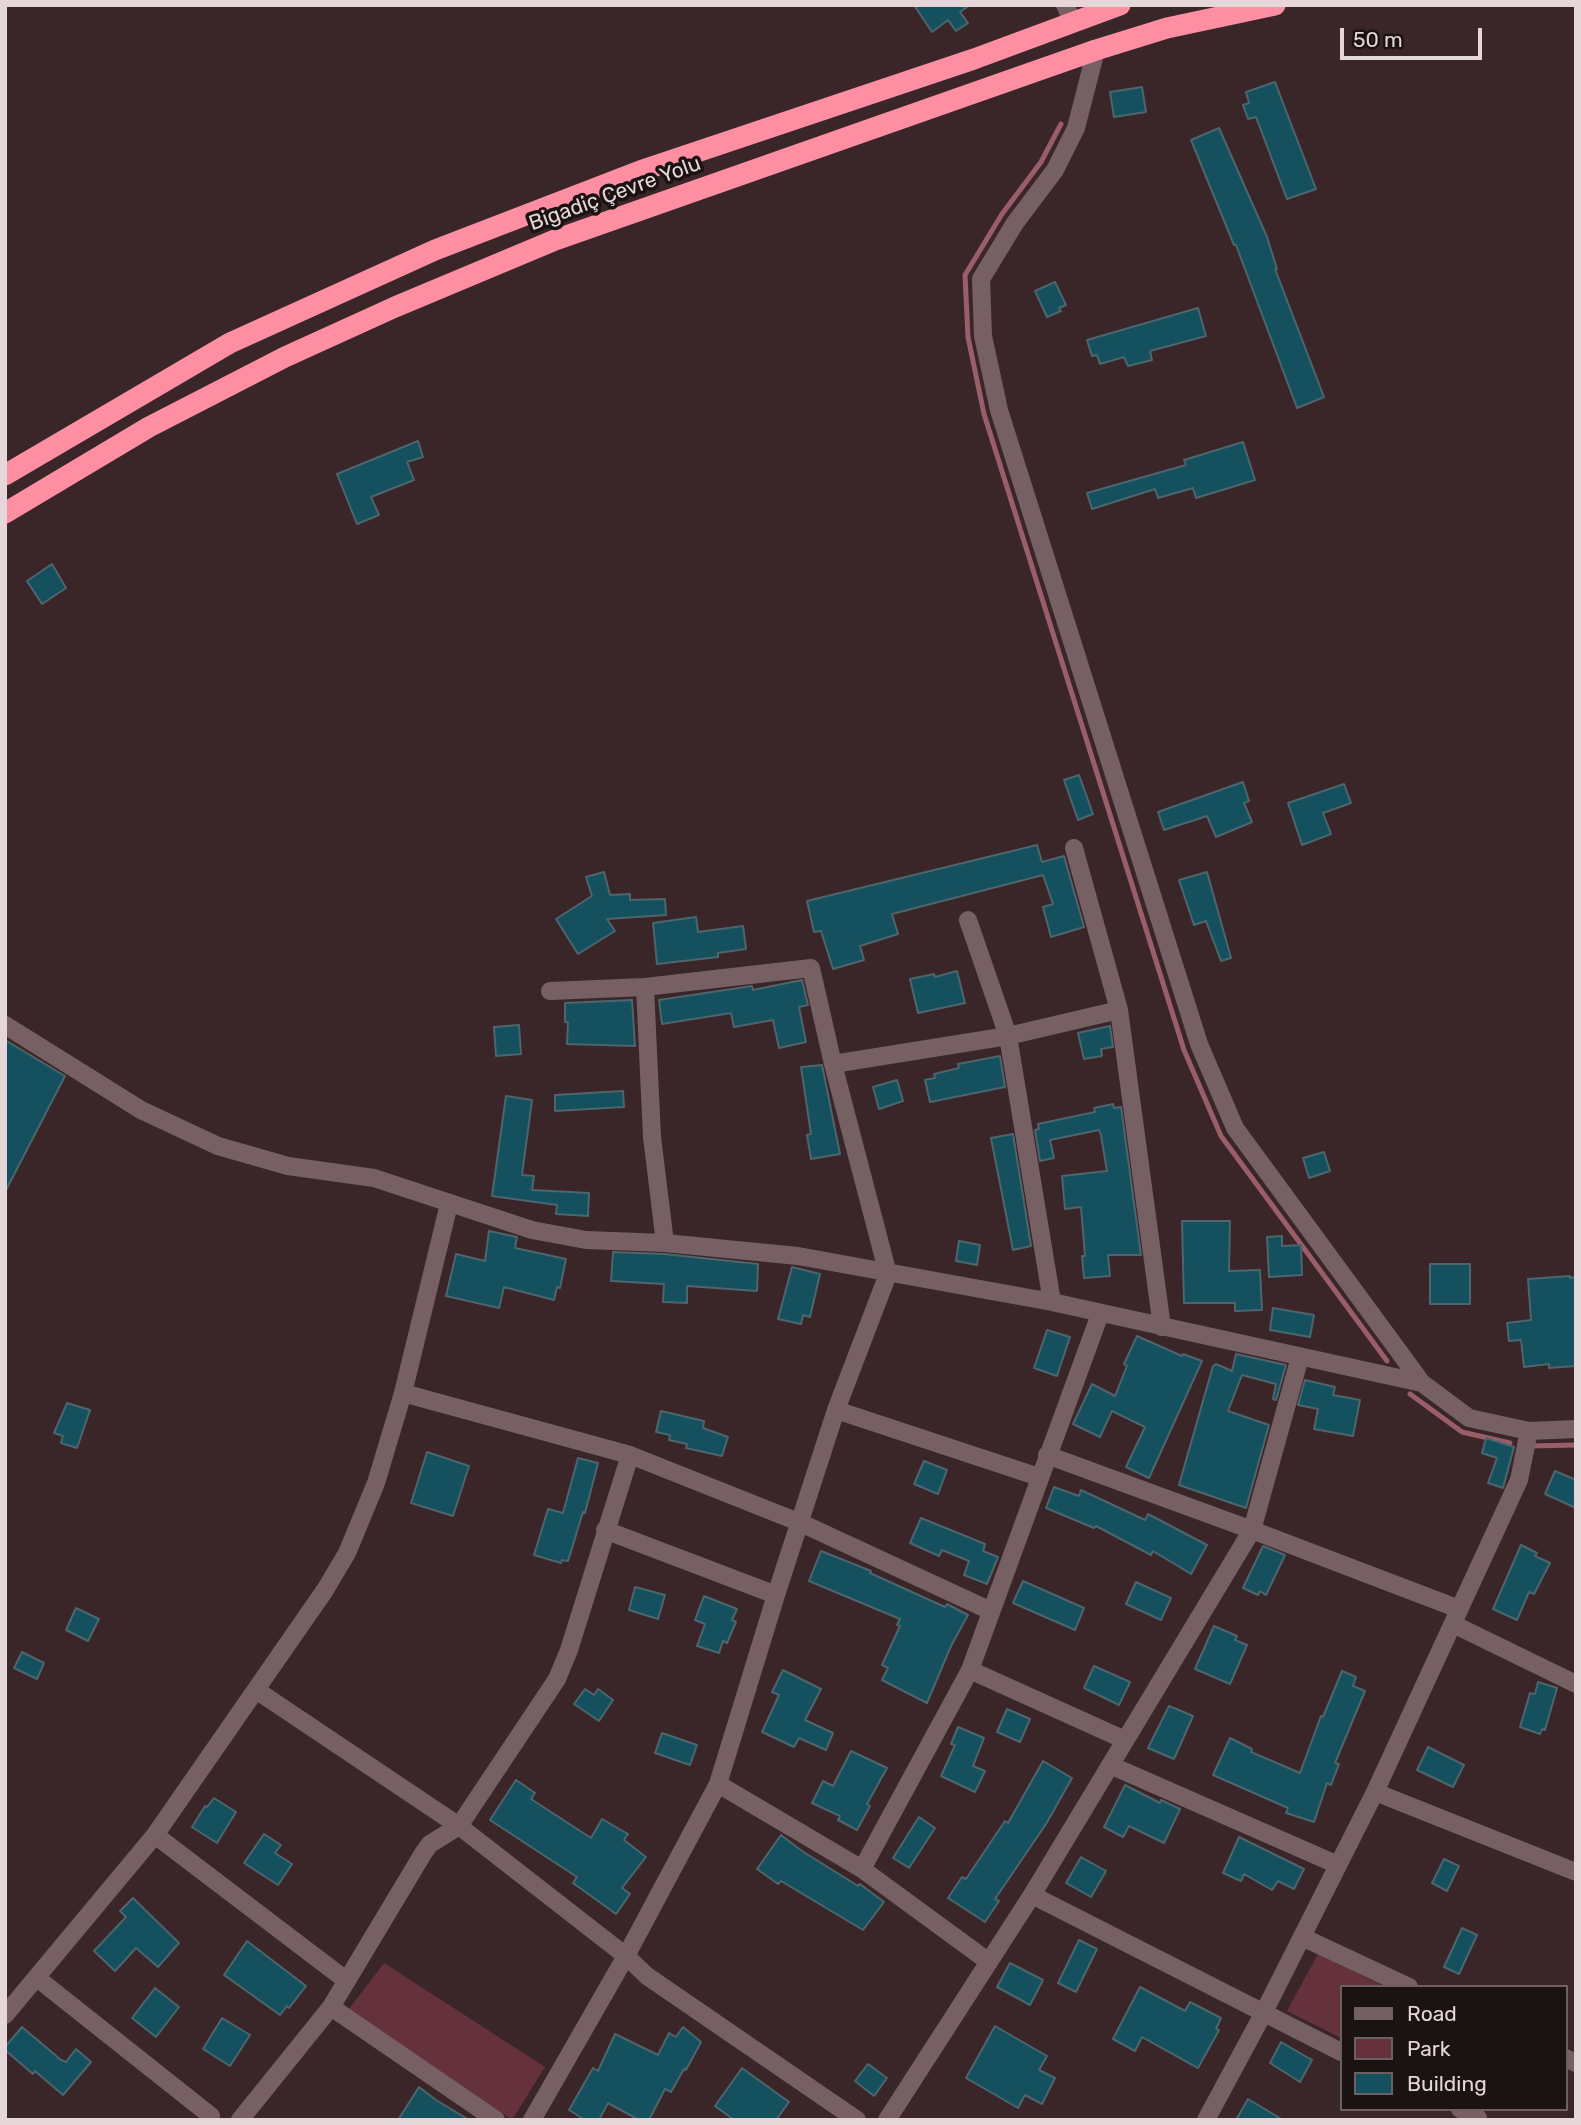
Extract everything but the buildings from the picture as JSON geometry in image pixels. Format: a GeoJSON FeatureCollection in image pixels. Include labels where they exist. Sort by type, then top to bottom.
{"type":"FeatureCollection","features":[{"type":"Feature","properties":{"kind":"highway","name":"Bigadiç Çevre Yolu"},"geometry":{"type":"LineString","coordinates":[[5,475],[230,343],[435,250],[640,171],[974,59],[1069,14],[1121,5]]}},
{"type":"Feature","properties":{"kind":"highway","name":"Bigadiç Çevre Yolu"},"geometry":{"type":"LineString","coordinates":[[5,513],[149,427],[285,357],[555,240],[1096,50],[1167,27],[1275,5]]}},
{"type":"Feature","properties":{"kind":"street"},"geometry":{"type":"LineString","coordinates":[[1096,50],[1076,128],[1055,170],[1015,223],[981,279],[983,335],[999,410],[1199,1044],[1235,1128],[1422,1383],[1469,1418],[1529,1431],[1576,1429]]}},
{"type":"Feature","properties":{"kind":"street"},"geometry":{"type":"LineString","coordinates":[[1074,848],[1119,1010],[1162,1327]]}},
{"type":"Feature","properties":{"kind":"street"},"geometry":{"type":"LineString","coordinates":[[968,920],[1008,1036],[1052,1302]]}},
{"type":"Feature","properties":{"kind":"street"},"geometry":{"type":"LineString","coordinates":[[534,2119],[626,1956],[718,1784],[836,1410],[888,1274],[811,968],[646,987],[550,991]]}},
{"type":"Feature","properties":{"kind":"street"},"geometry":{"type":"LineString","coordinates":[[646,987],[652,1138],[665,1243]]}},
{"type":"Feature","properties":{"kind":"street"},"geometry":{"type":"LineString","coordinates":[[833,1064],[1008,1036],[1119,1010]]}},
{"type":"Feature","properties":{"kind":"street"},"geometry":{"type":"LineString","coordinates":[[5,1025],[141,1111],[219,1146],[288,1166],[374,1178],[449,1204],[557,1236],[798,1256],[1052,1302],[1422,1383]]}},
{"type":"Feature","properties":{"kind":"street"},"geometry":{"type":"LineString","coordinates":[[5,2015],[155,1835],[325,1590],[346,1553],[376,1483],[403,1393],[449,1204]]}},
{"type":"Feature","properties":{"kind":"street"},"geometry":{"type":"LineString","coordinates":[[862,1869],[970,1670],[1100,1314]]}},
{"type":"Feature","properties":{"kind":"street"},"geometry":{"type":"LineString","coordinates":[[887,2120],[1032,1895],[1252,1530],[1300,1357]]}},
{"type":"Feature","properties":{"kind":"street"},"geometry":{"type":"LineString","coordinates":[[403,1393],[630,1455],[801,1523],[991,1611]]}},
{"type":"Feature","properties":{"kind":"street"},"geometry":{"type":"LineString","coordinates":[[836,1410],[1039,1477]]}},
{"type":"Feature","properties":{"kind":"street"},"geometry":{"type":"LineString","coordinates":[[1206,2120],[1263,2014],[1375,1792],[1519,1480],[1529,1431]]}},
{"type":"Feature","properties":{"kind":"street"},"geometry":{"type":"LineString","coordinates":[[240,2120],[331,2007],[424,1853],[441,1836],[459,1826],[557,1679],[569,1650],[630,1455]]}},
{"type":"Feature","properties":{"kind":"street"},"geometry":{"type":"LineString","coordinates":[[1047,1455],[1252,1530],[1456,1616],[1576,1684]]}},
{"type":"Feature","properties":{"kind":"street"},"geometry":{"type":"LineString","coordinates":[[605,1530],[776,1595]]}},
{"type":"Feature","properties":{"kind":"street"},"geometry":{"type":"LineString","coordinates":[[970,1670],[1125,1740]]}},
{"type":"Feature","properties":{"kind":"street"},"geometry":{"type":"LineString","coordinates":[[256,1690],[459,1826],[626,1956],[647,1976],[857,2120]]}},
{"type":"Feature","properties":{"kind":"street"},"geometry":{"type":"LineString","coordinates":[[1110,1765],[1338,1865]]}},
{"type":"Feature","properties":{"kind":"street"},"geometry":{"type":"LineString","coordinates":[[718,1784],[862,1869],[989,1962]]}},
{"type":"Feature","properties":{"kind":"street"},"geometry":{"type":"LineString","coordinates":[[1375,1792],[1576,1872]]}},
{"type":"Feature","properties":{"kind":"street"},"geometry":{"type":"LineString","coordinates":[[155,1835],[347,1980]]}},
{"type":"Feature","properties":{"kind":"street"},"geometry":{"type":"LineString","coordinates":[[1032,1895],[1340,2052]]}},
{"type":"Feature","properties":{"kind":"street"},"geometry":{"type":"LineString","coordinates":[[1302,1937],[1405,1985]]}},
{"type":"Feature","properties":{"kind":"street"},"geometry":{"type":"LineString","coordinates":[[37,1978],[212,2118]]}},
{"type":"Feature","properties":{"kind":"street"},"geometry":{"type":"LineString","coordinates":[[331,2007],[496,2120]]}},
{"type":"Feature","properties":{"kind":"green space"},"geometry":{"type":"Polygon","coordinates":[[[1318,1954],[1382,1985],[1340,1985],[1340,2038],[1287,2011],[1318,1954]]]}},
{"type":"Feature","properties":{"kind":"green space"},"geometry":{"type":"Polygon","coordinates":[[[384,1963],[545,2067],[512,2120],[349,2009],[384,1963]]]}},
{"type":"Feature","properties":{"kind":"waterway"},"geometry":{"type":"LineString","coordinates":[[1061,124],[1041,162],[1002,214],[965,275],[968,337],[984,414],[1184,1050],[1221,1136],[1387,1361]]}},
{"type":"Feature","properties":{"kind":"waterway"},"geometry":{"type":"LineString","coordinates":[[1410,1394],[1462,1432],[1510,1443]]}},
{"type":"Feature","properties":{"kind":"waterway"},"geometry":{"type":"LineString","coordinates":[[1530,1446],[1576,1445]]}}]}
